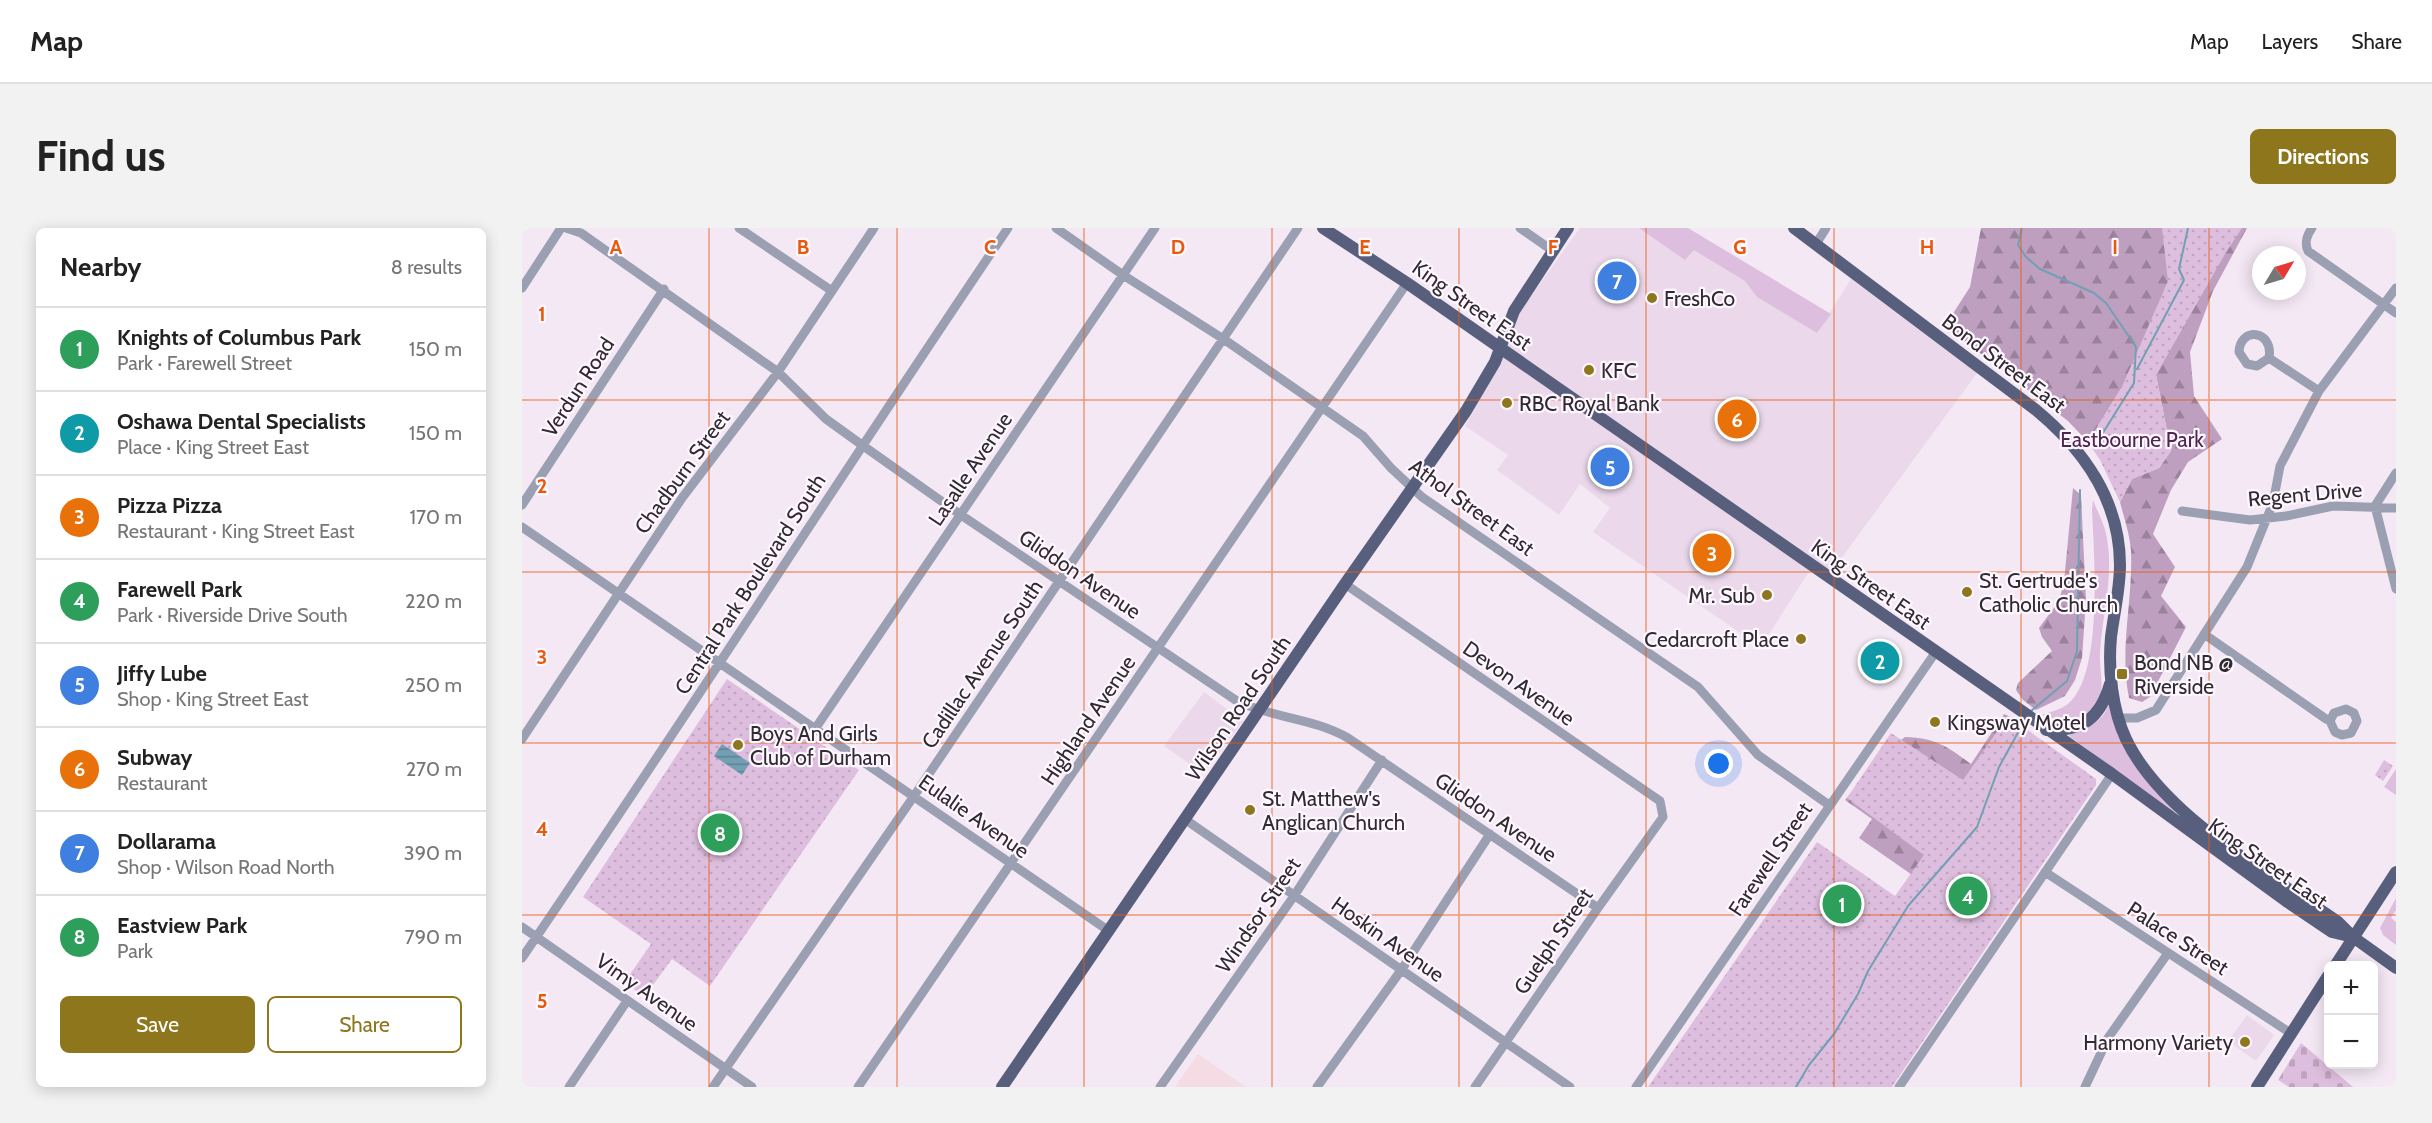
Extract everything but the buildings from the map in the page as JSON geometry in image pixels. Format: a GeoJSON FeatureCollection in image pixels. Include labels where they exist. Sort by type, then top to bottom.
{"type":"FeatureCollection","features":[{"type":"Feature","properties":{"kind":"main road","name":"King Street East"},"geometry":{"type":"LineString","coordinates":[[1323,228],[1500,348],[2023,715],[2112,774],[2286,901],[2332,932],[2353,937],[2396,968]]}},
{"type":"Feature","properties":{"kind":"main road","name":"Wilson Road South"},"geometry":{"type":"LineString","coordinates":[[1002,1087],[1345,584],[1473,401],[1500,348],[1514,311],[1568,228]]}},
{"type":"Feature","properties":{"kind":"main road","name":"Bond Street East"},"geometry":{"type":"LineString","coordinates":[[1794,228],[2036,410],[2057,428],[2087,464],[2100,484],[2109,505],[2116,532],[2120,564],[2111,639],[2111,679],[2118,718],[2127,742],[2171,800],[2220,840],[2338,922],[2353,937]]}},
{"type":"Feature","properties":{"kind":"main road"},"geometry":{"type":"LineString","coordinates":[[2041,727],[2068,730],[2085,723],[2102,706],[2111,679]]}},
{"type":"Feature","properties":{"kind":"main road"},"geometry":{"type":"LineString","coordinates":[[2338,961],[2396,872]]}},
{"type":"Feature","properties":{"kind":"main road"},"geometry":{"type":"LineString","coordinates":[[2257,1087],[2324,982]]}},
{"type":"Feature","properties":{"kind":"street"},"geometry":{"type":"LineString","coordinates":[[522,288],[561,228]]}},
{"type":"Feature","properties":{"kind":"street","name":"Gliddon Avenue"},"geometry":{"type":"LineString","coordinates":[[566,228],[582,233],[778,372],[826,419],[960,515],[1237,701],[1259,710],[1335,730],[1598,908]]}},
{"type":"Feature","properties":{"kind":"street"},"geometry":{"type":"LineString","coordinates":[[739,228],[832,291]]}},
{"type":"Feature","properties":{"kind":"street","name":"Chadburn Street"},"geometry":{"type":"LineString","coordinates":[[522,739],[682,498],[778,372],[874,228]]}},
{"type":"Feature","properties":{"kind":"street","name":"Central Park Boulevard South"},"geometry":{"type":"LineString","coordinates":[[522,958],[721,663],[862,445],[1008,228]]}},
{"type":"Feature","properties":{"kind":"street","name":"Athol Street East"},"geometry":{"type":"LineString","coordinates":[[1056,228],[1123,275],[1224,339],[1323,408],[1371,443],[1391,468],[1422,497],[1698,687],[1758,755],[1829,805]]}},
{"type":"Feature","properties":{"kind":"street","name":"Lasalle Avenue"},"geometry":{"type":"LineString","coordinates":[[815,729],[1155,228]]}},
{"type":"Feature","properties":{"kind":"street","name":"Cadillac Avenue South"},"geometry":{"type":"LineString","coordinates":[[713,1087],[914,796],[1298,228]]}},
{"type":"Feature","properties":{"kind":"street"},"geometry":{"type":"LineString","coordinates":[[1520,228],[1553,251]]}},
{"type":"Feature","properties":{"kind":"street"},"geometry":{"type":"LineString","coordinates":[[1816,244],[1826,228]]}},
{"type":"Feature","properties":{"kind":"street"},"geometry":{"type":"LineString","coordinates":[[2312,228],[2307,236],[2308,251],[2396,313]]}},
{"type":"Feature","properties":{"kind":"street","name":"Highland Avenue"},"geometry":{"type":"LineString","coordinates":[[858,1087],[1407,284]]}},
{"type":"Feature","properties":{"kind":"street"},"geometry":{"type":"LineString","coordinates":[[2118,718],[2137,718],[2156,710],[2247,567],[2273,503],[2280,466],[2319,391],[2396,288]]}},
{"type":"Feature","properties":{"kind":"street","name":"Verdun Road"},"geometry":{"type":"LineString","coordinates":[[522,505],[664,289]]}},
{"type":"Feature","properties":{"kind":"street"},"geometry":{"type":"LineString","coordinates":[[2269,358],[2319,391]]}},
{"type":"Feature","properties":{"kind":"street"},"geometry":{"type":"LineString","coordinates":[[2396,473],[2375,506],[2396,590]]}},
{"type":"Feature","properties":{"kind":"street","name":"Regent Drive"},"geometry":{"type":"LineString","coordinates":[[2182,511],[2250,520],[2333,506],[2396,508]]}},
{"type":"Feature","properties":{"kind":"street","name":"Eulalie Avenue"},"geometry":{"type":"LineString","coordinates":[[522,527],[1109,931]]}},
{"type":"Feature","properties":{"kind":"street","name":"Devon Avenue"},"geometry":{"type":"LineString","coordinates":[[1345,584],[1660,801],[1663,817]]}},
{"type":"Feature","properties":{"kind":"street"},"geometry":{"type":"LineString","coordinates":[[2204,634],[2330,721]]}},
{"type":"Feature","properties":{"kind":"street","name":"Farewell Street"},"geometry":{"type":"LineString","coordinates":[[1636,1087],[1935,653]]}},
{"type":"Feature","properties":{"kind":"street","name":"Windsor Street"},"geometry":{"type":"LineString","coordinates":[[1160,1087],[1294,896],[1382,760]]}},
{"type":"Feature","properties":{"kind":"street"},"geometry":{"type":"LineString","coordinates":[[1899,1087],[2112,774]]}},
{"type":"Feature","properties":{"kind":"street","name":"Guelph Street"},"geometry":{"type":"LineString","coordinates":[[1475,1087],[1663,817]]}},
{"type":"Feature","properties":{"kind":"street","name":"Hoskin Avenue"},"geometry":{"type":"LineString","coordinates":[[1186,820],[1570,1087]]}},
{"type":"Feature","properties":{"kind":"street"},"geometry":{"type":"LineString","coordinates":[[1317,1087],[1402,969],[1490,834]]}},
{"type":"Feature","properties":{"kind":"street","name":"Palace Street"},"geometry":{"type":"LineString","coordinates":[[2044,872],[2292,1034]]}},
{"type":"Feature","properties":{"kind":"street","name":"Vimy Avenue"},"geometry":{"type":"LineString","coordinates":[[522,927],[752,1087]]}},
{"type":"Feature","properties":{"kind":"street"},"geometry":{"type":"LineString","coordinates":[[2085,1087],[2108,1038],[2168,953]]}},
{"type":"Feature","properties":{"kind":"street"},"geometry":{"type":"LineString","coordinates":[[568,1087],[627,1001]]}},
{"type":"Feature","properties":{"kind":"shaded area"},"geometry":{"type":"Polygon","coordinates":[[[1580,228],[1685,228],[1827,317],[1851,279],[1977,373],[1835,567],[1810,570],[1761,647],[1593,532],[1610,508],[1580,484],[1559,515],[1497,470],[1508,455],[1465,426],[1479,402],[1516,317],[1580,228]]]}},
{"type":"Feature","properties":{"kind":"shaded area"},"geometry":{"type":"Polygon","coordinates":[[[1204,692],[1243,721],[1204,774],[1164,746],[1204,692]]]}},
{"type":"Feature","properties":{"kind":"shaded area"},"geometry":{"type":"Polygon","coordinates":[[[2247,1015],[2274,1035],[2256,1061],[2228,1041],[2247,1015]]]}},
{"type":"Feature","properties":{"kind":"shaded area"},"geometry":{"type":"Polygon","coordinates":[[[1198,1054],[1246,1087],[1175,1087],[1198,1054]]]}},
{"type":"Feature","properties":{"kind":"green space"},"geometry":{"type":"Polygon","coordinates":[[[1639,228],[1688,228],[1831,314],[1817,333],[1757,297],[1745,281],[1694,250],[1685,260],[1639,228]]]}},
{"type":"Feature","properties":{"kind":"green space"},"geometry":{"type":"Polygon","coordinates":[[[1981,228],[2216,228],[2207,250],[2088,442],[2068,421],[1945,326],[1970,287],[1981,228]]]}},
{"type":"Feature","properties":{"kind":"green space","name":"Eastbourne Park"},"geometry":{"type":"Polygon","coordinates":[[[2162,228],[2242,228],[2156,375],[2171,451],[2159,468],[2132,479],[2120,502],[2100,460],[2088,442],[2121,389],[2168,281],[2162,228]]]}},
{"type":"Feature","properties":{"kind":"green space"},"geometry":{"type":"Polygon","coordinates":[[[2227,228],[2247,228],[2213,291],[2190,352],[2194,396],[2222,439],[2188,462],[2171,490],[2153,534],[2175,567],[2161,596],[2186,627],[2150,697],[2142,702],[2129,698],[2126,679],[2131,551],[2120,502],[2132,479],[2159,468],[2171,451],[2156,375],[2227,228]]]}},
{"type":"Feature","properties":{"kind":"green space"},"geometry":{"type":"Polygon","coordinates":[[[2073,488],[2081,495],[2086,600],[2082,658],[2075,680],[2065,696],[2036,710],[2023,700],[2016,690],[2018,683],[2052,651],[2042,637],[2039,628],[2059,601],[2064,582],[2073,488]]]}},
{"type":"Feature","properties":{"kind":"green space"},"geometry":{"type":"Polygon","coordinates":[[[2093,500],[2105,530],[2109,564],[2100,654],[2101,691],[2096,704],[2084,716],[2059,720],[2042,715],[2061,708],[2071,701],[2081,685],[2088,663],[2092,638],[2095,581],[2093,500]]]}},
{"type":"Feature","properties":{"kind":"green space"},"geometry":{"type":"Polygon","coordinates":[[[727,679],[859,770],[710,986],[672,959],[645,996],[624,983],[651,944],[583,897],[727,679]]]}},
{"type":"Feature","properties":{"kind":"green space"},"geometry":{"type":"Polygon","coordinates":[[[2109,702],[2140,772],[2156,792],[2175,809],[2174,812],[2069,736],[2099,719],[2107,709],[2109,702]]]}},
{"type":"Feature","properties":{"kind":"green space"},"geometry":{"type":"Polygon","coordinates":[[[2004,714],[2015,719],[2007,745],[1918,879],[1859,838],[1872,819],[1845,800],[1886,751],[1905,737],[1925,739],[1955,752],[1971,764],[2004,714]]]}},
{"type":"Feature","properties":{"kind":"green space"},"geometry":{"type":"Polygon","coordinates":[[[2008,716],[2096,779],[2096,785],[1892,1087],[1648,1087],[1817,842],[1895,896],[1924,855],[1847,798],[1891,733],[1963,780],[2008,716]]]}},
{"type":"Feature","properties":{"kind":"green space"},"geometry":{"type":"Polygon","coordinates":[[[2384,760],[2393,766],[2383,781],[2375,775],[2384,760]]]}},
{"type":"Feature","properties":{"kind":"green space"},"geometry":{"type":"Polygon","coordinates":[[[2396,769],[2396,795],[2384,787],[2396,769]]]}},
{"type":"Feature","properties":{"kind":"green space"},"geometry":{"type":"Polygon","coordinates":[[[2396,898],[2396,910],[2391,918],[2396,922],[2396,945],[2383,935],[2380,928],[2396,898]]]}},
{"type":"Feature","properties":{"kind":"green space"},"geometry":{"type":"Polygon","coordinates":[[[2301,1043],[2324,1062],[2324,1069],[2332,1069],[2353,1087],[2289,1087],[2278,1080],[2301,1043]]]}},
{"type":"Feature","properties":{"kind":"water"},"geometry":{"type":"Polygon","coordinates":[[[722,744],[750,763],[742,775],[714,756],[722,744]]]}},
{"type":"Feature","properties":{"kind":"waterway"},"geometry":{"type":"LineString","coordinates":[[2022,228],[2018,245],[2026,257],[2040,269],[2094,293],[2106,303],[2136,347],[2134,383],[2096,444]]}},
{"type":"Feature","properties":{"kind":"waterway"},"geometry":{"type":"LineString","coordinates":[[2137,369],[2184,280],[2179,269],[2188,228]]}},
{"type":"Feature","properties":{"kind":"waterway"},"geometry":{"type":"LineString","coordinates":[[2031,711],[2067,681],[2077,651],[2080,490]]}},
{"type":"Feature","properties":{"kind":"waterway"},"geometry":{"type":"LineString","coordinates":[[1796,1087],[1809,1065],[1834,1034],[1858,994],[1868,971],[1908,906],[1977,827],[1999,767],[2026,718]]}},
{"type":"Feature","properties":{"kind":"place","name":"Dollarama"},"geometry":{"type":"Point","coordinates":[1617,281]}},
{"type":"Feature","properties":{"kind":"place","name":"FreshCo"},"geometry":{"type":"Point","coordinates":[1652,298]}},
{"type":"Feature","properties":{"kind":"place","name":"KFC"},"geometry":{"type":"Point","coordinates":[1589,370]}},
{"type":"Feature","properties":{"kind":"place","name":"RBC Royal Bank"},"geometry":{"type":"Point","coordinates":[1507,403]}},
{"type":"Feature","properties":{"kind":"place","name":"Subway"},"geometry":{"type":"Point","coordinates":[1737,419]}},
{"type":"Feature","properties":{"kind":"place","name":"Jiffy Lube"},"geometry":{"type":"Point","coordinates":[1610,467]}},
{"type":"Feature","properties":{"kind":"place","name":"Pizza Pizza"},"geometry":{"type":"Point","coordinates":[1712,553]}},
{"type":"Feature","properties":{"kind":"place","name":"St. Gertrude's Catholic Church"},"geometry":{"type":"Point","coordinates":[1967,592]}},
{"type":"Feature","properties":{"kind":"place","name":"Mr. Sub"},"geometry":{"type":"Point","coordinates":[1767,595]}},
{"type":"Feature","properties":{"kind":"place","name":"Cedarcroft Place"},"geometry":{"type":"Point","coordinates":[1801,639]}},
{"type":"Feature","properties":{"kind":"place","name":"Oshawa Dental Specialists"},"geometry":{"type":"Point","coordinates":[1880,661]}},
{"type":"Feature","properties":{"kind":"place","name":"Bond NB @ Riverside"},"geometry":{"type":"Point","coordinates":[2122,674]}},
{"type":"Feature","properties":{"kind":"place","name":"Kingsway Motel"},"geometry":{"type":"Point","coordinates":[1935,722]}},
{"type":"Feature","properties":{"kind":"place","name":"Boys And Girls Club of Durham"},"geometry":{"type":"Point","coordinates":[738,745]}},
{"type":"Feature","properties":{"kind":"place","name":"St. Matthew's Anglican Church"},"geometry":{"type":"Point","coordinates":[1250,810]}},
{"type":"Feature","properties":{"kind":"place","name":"Eastview Park"},"geometry":{"type":"Point","coordinates":[720,833]}},
{"type":"Feature","properties":{"kind":"place","name":"Farewell Park"},"geometry":{"type":"Point","coordinates":[1968,896]}},
{"type":"Feature","properties":{"kind":"place","name":"Knights of Columbus Park"},"geometry":{"type":"Point","coordinates":[1842,904]}},
{"type":"Feature","properties":{"kind":"place","name":"Harmony Variety"},"geometry":{"type":"Point","coordinates":[2245,1042]}}]}
